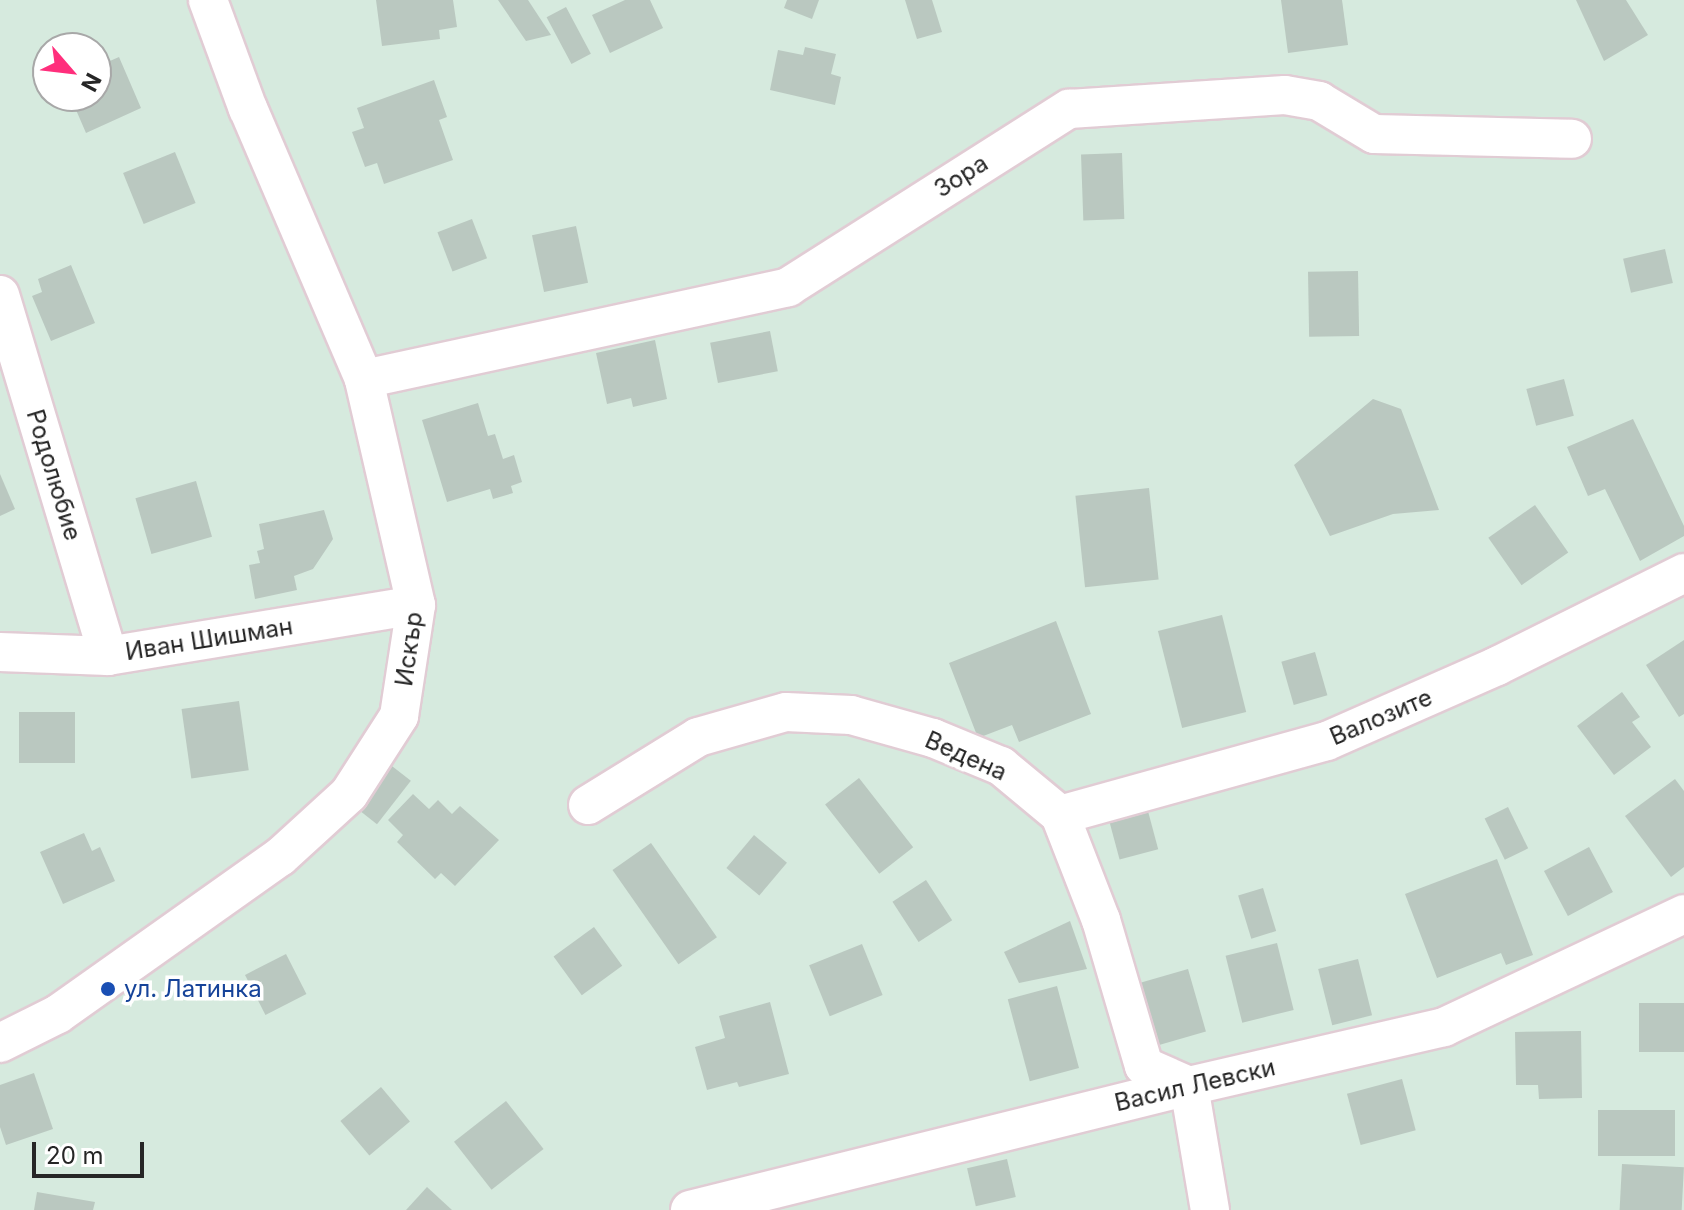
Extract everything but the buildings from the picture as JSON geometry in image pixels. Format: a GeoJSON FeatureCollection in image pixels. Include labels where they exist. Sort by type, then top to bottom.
{"type":"FeatureCollection","features":[{"type":"Feature","properties":{"kind":"street","name":"Искър"},"geometry":{"type":"LineString","coordinates":[[0,1043],[58,1014],[280,857],[349,794],[399,716],[416,605],[364,379],[248,109],[208,0]]}},
{"type":"Feature","properties":{"kind":"street","name":"Зора"},"geometry":{"type":"LineString","coordinates":[[364,379],[788,287],[1069,109],[1285,95],[1319,101],[1374,134],[1572,139]]}},
{"type":"Feature","properties":{"kind":"street","name":"Родолюбие"},"geometry":{"type":"LineString","coordinates":[[0,295],[108,656]]}},
{"type":"Feature","properties":{"kind":"street","name":"Валозите"},"geometry":{"type":"LineString","coordinates":[[1060,815],[1327,741],[1497,666],[1684,573]]}},
{"type":"Feature","properties":{"kind":"street","name":"Иван Шишман"},"geometry":{"type":"LineString","coordinates":[[0,652],[108,656],[416,605]]}},
{"type":"Feature","properties":{"kind":"street","name":"Ведена"},"geometry":{"type":"LineString","coordinates":[[588,805],[698,737],[786,712],[851,715],[933,738],[1001,766],[1060,815],[1101,920],[1144,1066],[1189,1086]]}},
{"type":"Feature","properties":{"kind":"street","name":"Васил Левски"},"geometry":{"type":"LineString","coordinates":[[690,1210],[1189,1086],[1444,1027],[1684,914]]}},
{"type":"Feature","properties":{"kind":"street"},"geometry":{"type":"LineString","coordinates":[[1189,1086],[1210,1210]]}},
{"type":"Feature","properties":{"kind":"place","name":"ул. Латинка"},"geometry":{"type":"Point","coordinates":[108,989]}}]}
